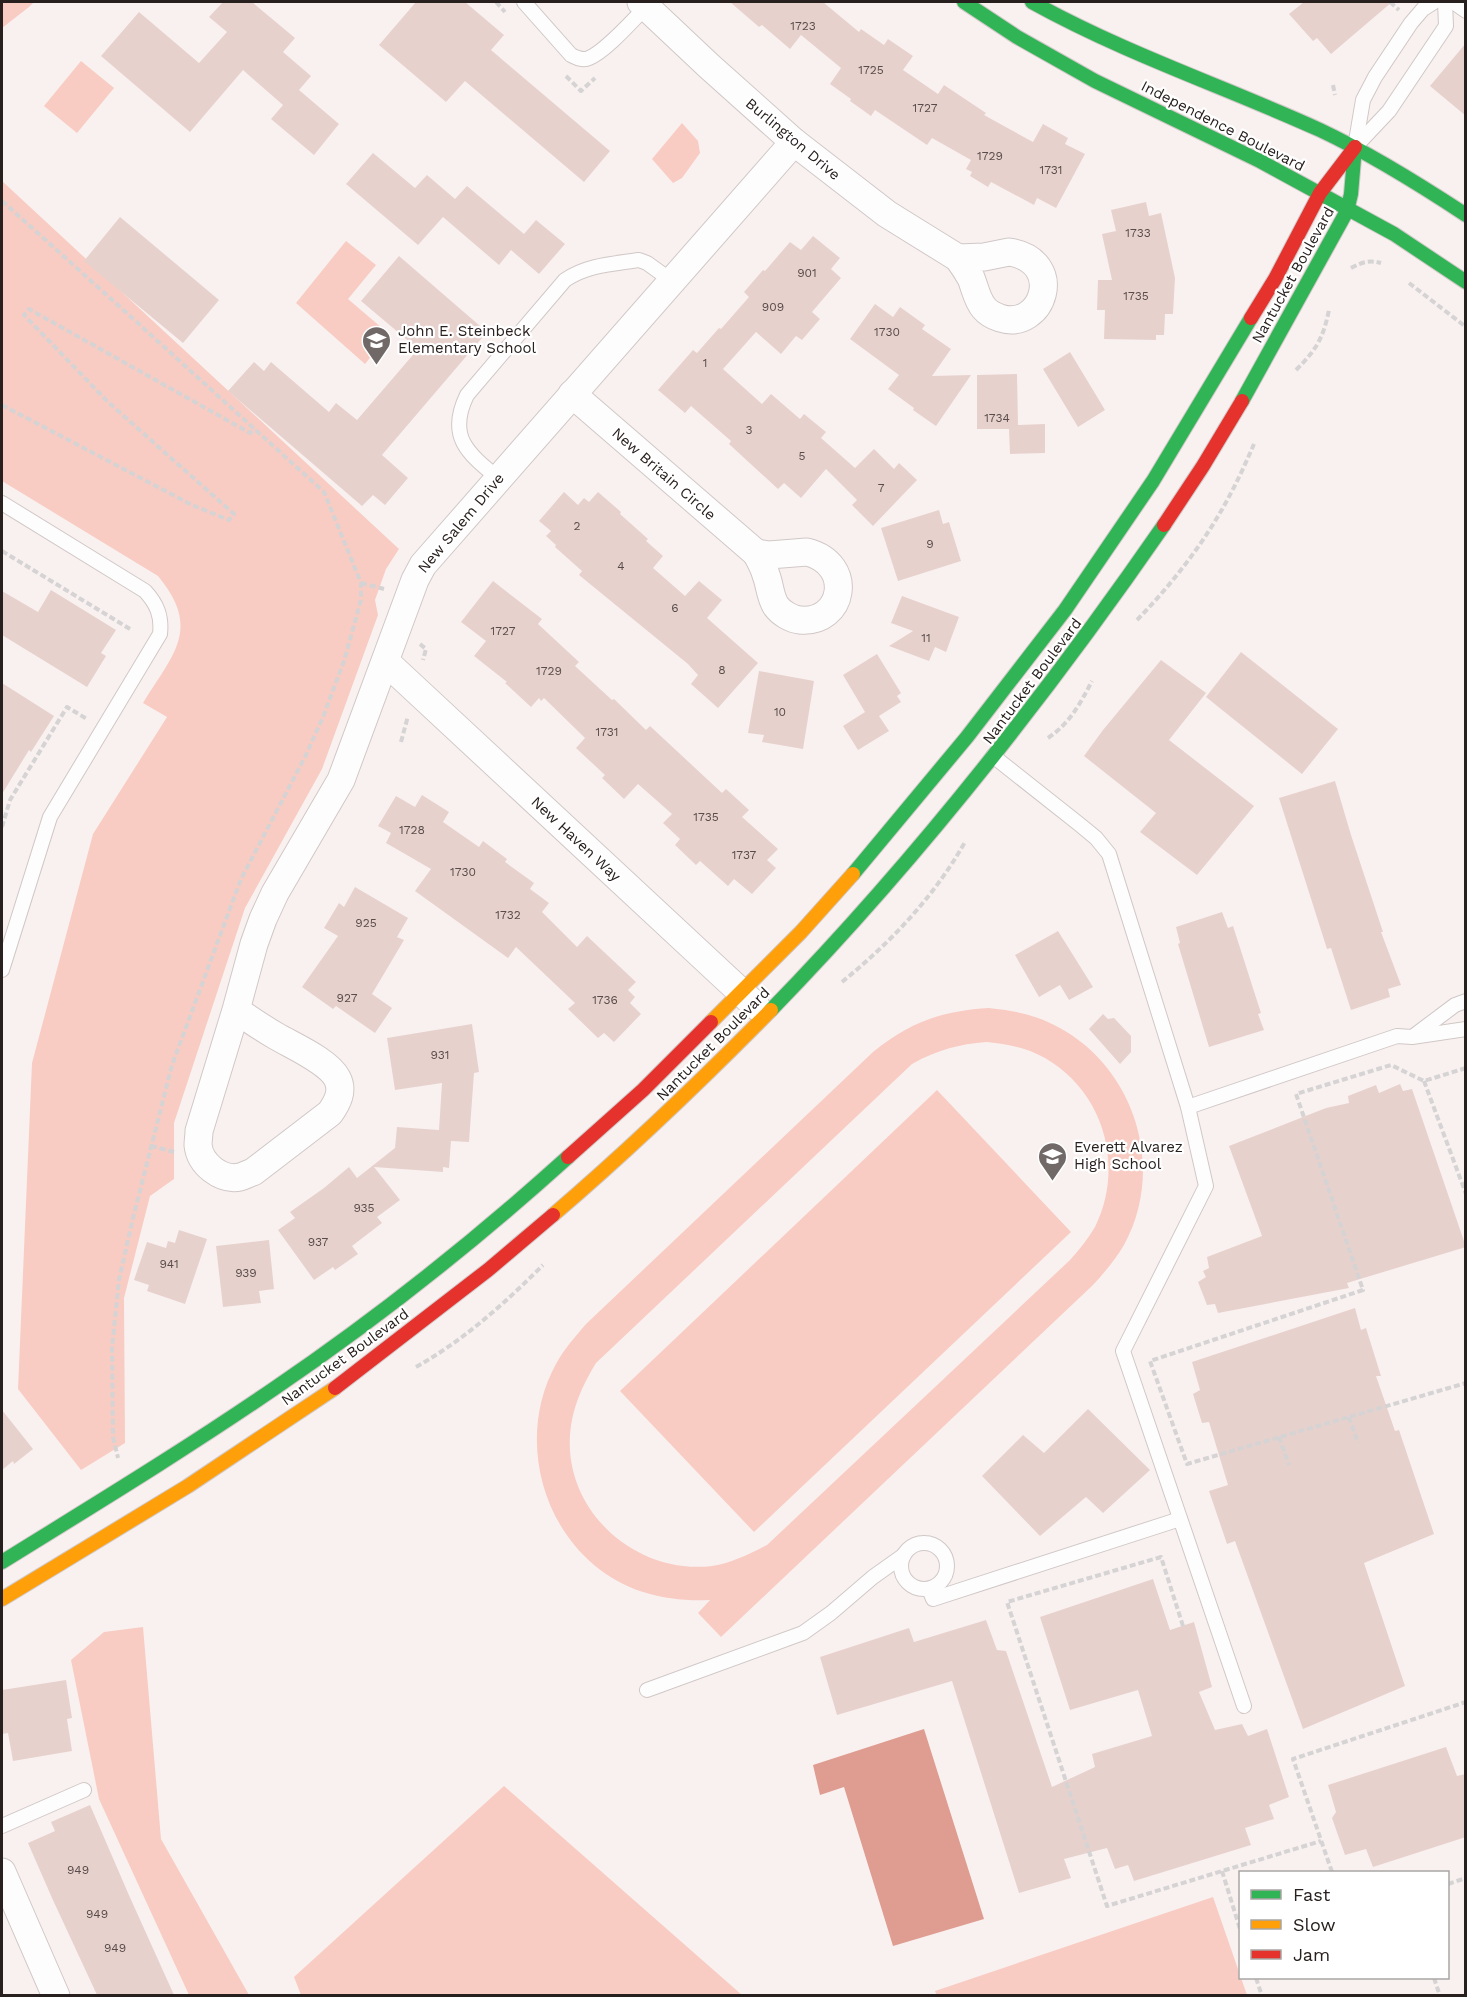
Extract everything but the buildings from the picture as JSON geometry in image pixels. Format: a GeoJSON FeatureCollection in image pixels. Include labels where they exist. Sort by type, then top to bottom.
{"type":"FeatureCollection","features":[{"type":"Feature","properties":{"kind":"street","name":"Independence Boulevard"},"geometry":{"type":"LineString","coordinates":[[964,2],[1017,38],[1095,81],[1260,161],[1348,208],[1394,234],[1466,282]]}},
{"type":"Feature","properties":{"kind":"street","name":"Independence Boulevard"},"geometry":{"type":"LineString","coordinates":[[1032,2],[1131,52],[1355,147],[1393,167],[1466,215]]}},
{"type":"Feature","properties":{"kind":"street","name":"Burlington Drive"},"geometry":{"type":"LineString","coordinates":[[644,4],[794,142],[887,214],[958,258]]}},
{"type":"Feature","properties":{"kind":"street","name":"New Salem Drive"},"geometry":{"type":"LineString","coordinates":[[236,1010],[324,1064],[335,1074],[340,1087],[337,1104],[330,1113],[253,1172],[229,1178],[206,1164],[198,1144],[199,1131],[254,944],[275,893],[342,780],[415,580],[423,565],[794,142]]}},
{"type":"Feature","properties":{"kind":"street","name":"Nantucket Boulevard"},"geometry":{"type":"LineString","coordinates":[[2,1599],[244,1449],[370,1362],[569,1203],[652,1128],[767,1016],[924,843],[1065,610],[1153,482],[1275,279],[1320,193],[1355,147]]}},
{"type":"Feature","properties":{"kind":"street","name":"Nantucket Boulevard"},"geometry":{"type":"LineString","coordinates":[[2,1562],[181,1451],[277,1387],[421,1282],[547,1176],[643,1090],[801,932],[876,848],[981,747],[1050,688],[1132,575],[1207,461],[1248,393],[1348,208],[1355,147]]}},
{"type":"Feature","properties":{"kind":"street","name":"New Britain Circle"},"geometry":{"type":"LineString","coordinates":[[572,394],[756,553]]}},
{"type":"Feature","properties":{"kind":"street","name":"New Haven Way"},"geometry":{"type":"LineString","coordinates":[[386,662],[767,1016]]}},
{"type":"Feature","properties":{"kind":"street"},"geometry":{"type":"LineString","coordinates":[[2,1872],[57,1995]]}},
{"type":"Feature","properties":{"kind":"lane"},"geometry":{"type":"LineString","coordinates":[[524,2],[571,55],[579,59],[587,59],[600,51],[644,4]]}},
{"type":"Feature","properties":{"kind":"lane"},"geometry":{"type":"LineString","coordinates":[[1355,147],[1363,100],[1375,77],[1411,23],[1423,9],[1434,2]]}},
{"type":"Feature","properties":{"kind":"lane"},"geometry":{"type":"LineString","coordinates":[[1355,147],[1389,111],[1446,26],[1445,2]]}},
{"type":"Feature","properties":{"kind":"lane"},"geometry":{"type":"LineString","coordinates":[[1453,2],[1466,11]]}},
{"type":"Feature","properties":{"kind":"lane"},"geometry":{"type":"LineString","coordinates":[[498,478],[477,462],[467,450],[458,427],[460,409],[467,395],[565,280],[589,268],[639,260],[672,281]]}},
{"type":"Feature","properties":{"kind":"lane"},"geometry":{"type":"LineString","coordinates":[[2,503],[145,591],[156,606],[161,622],[160,634],[50,817],[2,970]]}},
{"type":"Feature","properties":{"kind":"lane"},"geometry":{"type":"LineString","coordinates":[[981,747],[1096,838],[1109,854],[1188,1107],[1206,1186],[1123,1351],[1244,1706]]}},
{"type":"Feature","properties":{"kind":"lane"},"geometry":{"type":"LineString","coordinates":[[1412,1037],[1455,1005],[1466,1001]]}},
{"type":"Feature","properties":{"kind":"lane"},"geometry":{"type":"LineString","coordinates":[[1188,1107],[1397,1036],[1412,1037],[1466,1029]]}},
{"type":"Feature","properties":{"kind":"lane"},"geometry":{"type":"LineString","coordinates":[[929,1589],[933,1599],[1180,1519]]}},
{"type":"Feature","properties":{"kind":"lane"},"geometry":{"type":"LineString","coordinates":[[647,1690],[804,1633],[915,1545],[922,1543],[937,1547],[943,1552],[948,1567],[946,1574],[936,1586],[929,1589],[914,1587],[903,1577],[901,1562],[904,1555]]}},
{"type":"Feature","properties":{"kind":"lane"},"geometry":{"type":"LineString","coordinates":[[2,1826],[84,1790]]}},
{"type":"Feature","properties":{"kind":"path"},"geometry":{"type":"LineString","coordinates":[[1390,2],[1396,7]]}},
{"type":"Feature","properties":{"kind":"path"},"geometry":{"type":"LineString","coordinates":[[1333,85],[1335,95]]}},
{"type":"Feature","properties":{"kind":"path"},"geometry":{"type":"LineString","coordinates":[[2,201],[324,492],[361,583],[361,600],[344,661],[306,755],[241,879],[172,1065],[119,1280],[112,1348],[113,1437],[119,1465]]}},
{"type":"Feature","properties":{"kind":"path"},"geometry":{"type":"LineString","coordinates":[[1359,257],[1362,262]]}},
{"type":"Feature","properties":{"kind":"path"},"geometry":{"type":"LineString","coordinates":[[1347,272],[1362,262],[1371,260],[1391,268]]}},
{"type":"Feature","properties":{"kind":"path"},"geometry":{"type":"LineString","coordinates":[[1407,281],[1466,327]]}},
{"type":"Feature","properties":{"kind":"path"},"geometry":{"type":"LineString","coordinates":[[1290,378],[1319,344],[1329,308]]}},
{"type":"Feature","properties":{"kind":"path"},"geometry":{"type":"LineString","coordinates":[[2,405],[192,505],[229,520],[234,514],[92,386],[24,315],[29,309],[250,433],[255,429]]}},
{"type":"Feature","properties":{"kind":"path"},"geometry":{"type":"LineString","coordinates":[[1134,623],[1166,589],[1201,542],[1232,492],[1257,436]]}},
{"type":"Feature","properties":{"kind":"path"},"geometry":{"type":"LineString","coordinates":[[2,551],[130,629]]}},
{"type":"Feature","properties":{"kind":"path"},"geometry":{"type":"LineString","coordinates":[[361,583],[384,590]]}},
{"type":"Feature","properties":{"kind":"path"},"geometry":{"type":"LineString","coordinates":[[1041,743],[1054,734],[1077,711],[1093,678]]}},
{"type":"Feature","properties":{"kind":"path"},"geometry":{"type":"LineString","coordinates":[[2,827],[10,800],[67,707],[103,729]]}},
{"type":"Feature","properties":{"kind":"path"},"geometry":{"type":"LineString","coordinates":[[1466,1068],[1424,1080],[1391,1065],[1296,1094],[1363,1290],[1150,1361],[1187,1464],[1466,1383]]}},
{"type":"Feature","properties":{"kind":"path"},"geometry":{"type":"LineString","coordinates":[[1424,1080],[1466,1194]]}},
{"type":"Feature","properties":{"kind":"path"},"geometry":{"type":"LineString","coordinates":[[151,1146],[172,1152]]}},
{"type":"Feature","properties":{"kind":"path"},"geometry":{"type":"LineString","coordinates":[[1349,1417],[1358,1443]]}},
{"type":"Feature","properties":{"kind":"path"},"geometry":{"type":"LineString","coordinates":[[1279,1437],[1289,1465]]}},
{"type":"Feature","properties":{"kind":"path"},"geometry":{"type":"LineString","coordinates":[[1184,1626],[1161,1557],[1007,1602],[1107,1906],[1321,1841]]}},
{"type":"Feature","properties":{"kind":"path"},"geometry":{"type":"LineString","coordinates":[[1332,1871],[1293,1759],[1466,1702]]}},
{"type":"Feature","properties":{"kind":"path"},"geometry":{"type":"LineString","coordinates":[[1222,1871],[1239,1926]]}},
{"type":"Feature","properties":{"kind":"path"},"geometry":{"type":"LineString","coordinates":[[1449,1884],[1466,1878]]}},
{"type":"Feature","properties":{"kind":"path"},"geometry":{"type":"LineString","coordinates":[[1257,1979],[1262,1995]]}},
{"type":"Feature","properties":{"kind":"path"},"geometry":{"type":"LineString","coordinates":[[1435,1979],[1440,1995]]}},
{"type":"Feature","properties":{"kind":"shaded area"},"geometry":{"type":"Polygon","coordinates":[[[2,2],[34,2],[2,28],[2,2]]]}},
{"type":"Feature","properties":{"kind":"shaded area"},"geometry":{"type":"Polygon","coordinates":[[[81,61],[114,88],[77,133],[44,106],[81,61]]]}},
{"type":"Feature","properties":{"kind":"shaded area"},"geometry":{"type":"Polygon","coordinates":[[[682,123],[698,141],[700,153],[682,178],[673,183],[652,159],[682,123]]]}},
{"type":"Feature","properties":{"kind":"shaded area"},"geometry":{"type":"Polygon","coordinates":[[[2,181],[399,549],[386,569],[375,600],[378,615],[322,769],[245,908],[174,1123],[174,1179],[150,1196],[124,1298],[125,1443],[81,1470],[18,1389],[32,1063],[93,834],[167,717],[143,703],[173,655],[180,627],[178,611],[171,595],[158,576],[2,481],[2,181]]]}},
{"type":"Feature","properties":{"kind":"shaded area"},"geometry":{"type":"Polygon","coordinates":[[[346,241],[376,265],[348,299],[389,334],[365,364],[296,303],[346,241]]]}},
{"type":"Feature","properties":{"kind":"shaded area"},"geometry":{"type":"Polygon","coordinates":[[[989,1008],[1038,1018],[1070,1034],[1096,1056],[1117,1082],[1132,1112],[1141,1145],[1143,1179],[1137,1212],[1124,1245],[1093,1285],[721,1637],[698,1613],[710,1600],[684,1600],[660,1596],[643,1592],[611,1577],[584,1555],[562,1529],[547,1498],[539,1465],[537,1430],[543,1396],[556,1364],[586,1324],[873,1052],[900,1033],[927,1020],[941,1015],[989,1008]],[[987,1042],[958,1046],[930,1055],[912,1064],[596,1363],[575,1406],[570,1435],[572,1463],[579,1489],[593,1513],[611,1533],[632,1549],[657,1560],[684,1566],[712,1566],[740,1558],[767,1545],[1070,1260],[1095,1227],[1104,1204],[1108,1180],[1108,1156],[1095,1110],[1082,1090],[1045,1058],[1024,1049],[987,1042]]]}},
{"type":"Feature","properties":{"kind":"shaded area"},"geometry":{"type":"Polygon","coordinates":[[[937,1090],[1071,1232],[754,1532],[620,1391],[937,1090]]]}},
{"type":"Feature","properties":{"kind":"shaded area"},"geometry":{"type":"Polygon","coordinates":[[[143,1627],[161,1839],[249,1995],[189,1995],[99,1799],[71,1660],[104,1632],[143,1627]]]}},
{"type":"Feature","properties":{"kind":"shaded area"},"geometry":{"type":"Polygon","coordinates":[[[924,1729],[984,1919],[893,1946],[844,1787],[820,1795],[813,1765],[924,1729]]]}},
{"type":"Feature","properties":{"kind":"shaded area"},"geometry":{"type":"Polygon","coordinates":[[[504,1786],[742,1995],[301,1995],[294,1977],[504,1786]]]}},
{"type":"Feature","properties":{"kind":"shaded area"},"geometry":{"type":"Polygon","coordinates":[[[1213,1897],[1239,1972],[1239,1979],[1241,1979],[1247,1995],[937,1996],[935,1991],[1213,1897]]]}},
{"type":"Feature","properties":{"kind":"traffic: fast"},"geometry":{"type":"LineString","coordinates":[[964,2],[1017,37],[1095,81],[1260,161],[1394,234],[1466,282]]}},
{"type":"Feature","properties":{"kind":"traffic: fast"},"geometry":{"type":"LineString","coordinates":[[1032,2],[1103,38],[1339,139],[1466,215]]}},
{"type":"Feature","properties":{"kind":"traffic: fast"},"geometry":{"type":"LineString","coordinates":[[1242,401],[1347,211],[1351,194],[1355,147]]}},
{"type":"Feature","properties":{"kind":"traffic: fast"},"geometry":{"type":"LineString","coordinates":[[853,874],[967,737],[1065,610],[1153,481],[1251,318]]}},
{"type":"Feature","properties":{"kind":"traffic: fast"},"geometry":{"type":"LineString","coordinates":[[771,1010],[877,895],[978,776],[1073,652],[1164,525]]}},
{"type":"Feature","properties":{"kind":"traffic: fast"},"geometry":{"type":"LineString","coordinates":[[2,1562],[174,1455],[351,1334],[426,1277],[568,1157]]}},
{"type":"Feature","properties":{"kind":"traffic: slow"},"geometry":{"type":"LineString","coordinates":[[711,1022],[801,932],[853,874]]}},
{"type":"Feature","properties":{"kind":"traffic: slow"},"geometry":{"type":"LineString","coordinates":[[553,1215],[664,1115],[771,1010]]}},
{"type":"Feature","properties":{"kind":"traffic: slow"},"geometry":{"type":"LineString","coordinates":[[2,1599],[188,1486],[335,1388]]}},
{"type":"Feature","properties":{"kind":"traffic: jam"},"geometry":{"type":"LineString","coordinates":[[1251,318],[1275,279],[1320,193],[1355,147]]}},
{"type":"Feature","properties":{"kind":"traffic: jam"},"geometry":{"type":"LineString","coordinates":[[1164,525],[1242,401]]}},
{"type":"Feature","properties":{"kind":"traffic: jam"},"geometry":{"type":"LineString","coordinates":[[568,1157],[643,1090],[711,1022]]}},
{"type":"Feature","properties":{"kind":"traffic: jam"},"geometry":{"type":"LineString","coordinates":[[335,1388],[488,1270],[553,1215]]}},
{"type":"Feature","properties":{"kind":"place","name":"John E. Steinbeck Elementary School"},"geometry":{"type":"Point","coordinates":[377,366]}},
{"type":"Feature","properties":{"kind":"place","name":"Everett Alvarez High School"},"geometry":{"type":"Point","coordinates":[1053,1182]}}]}
